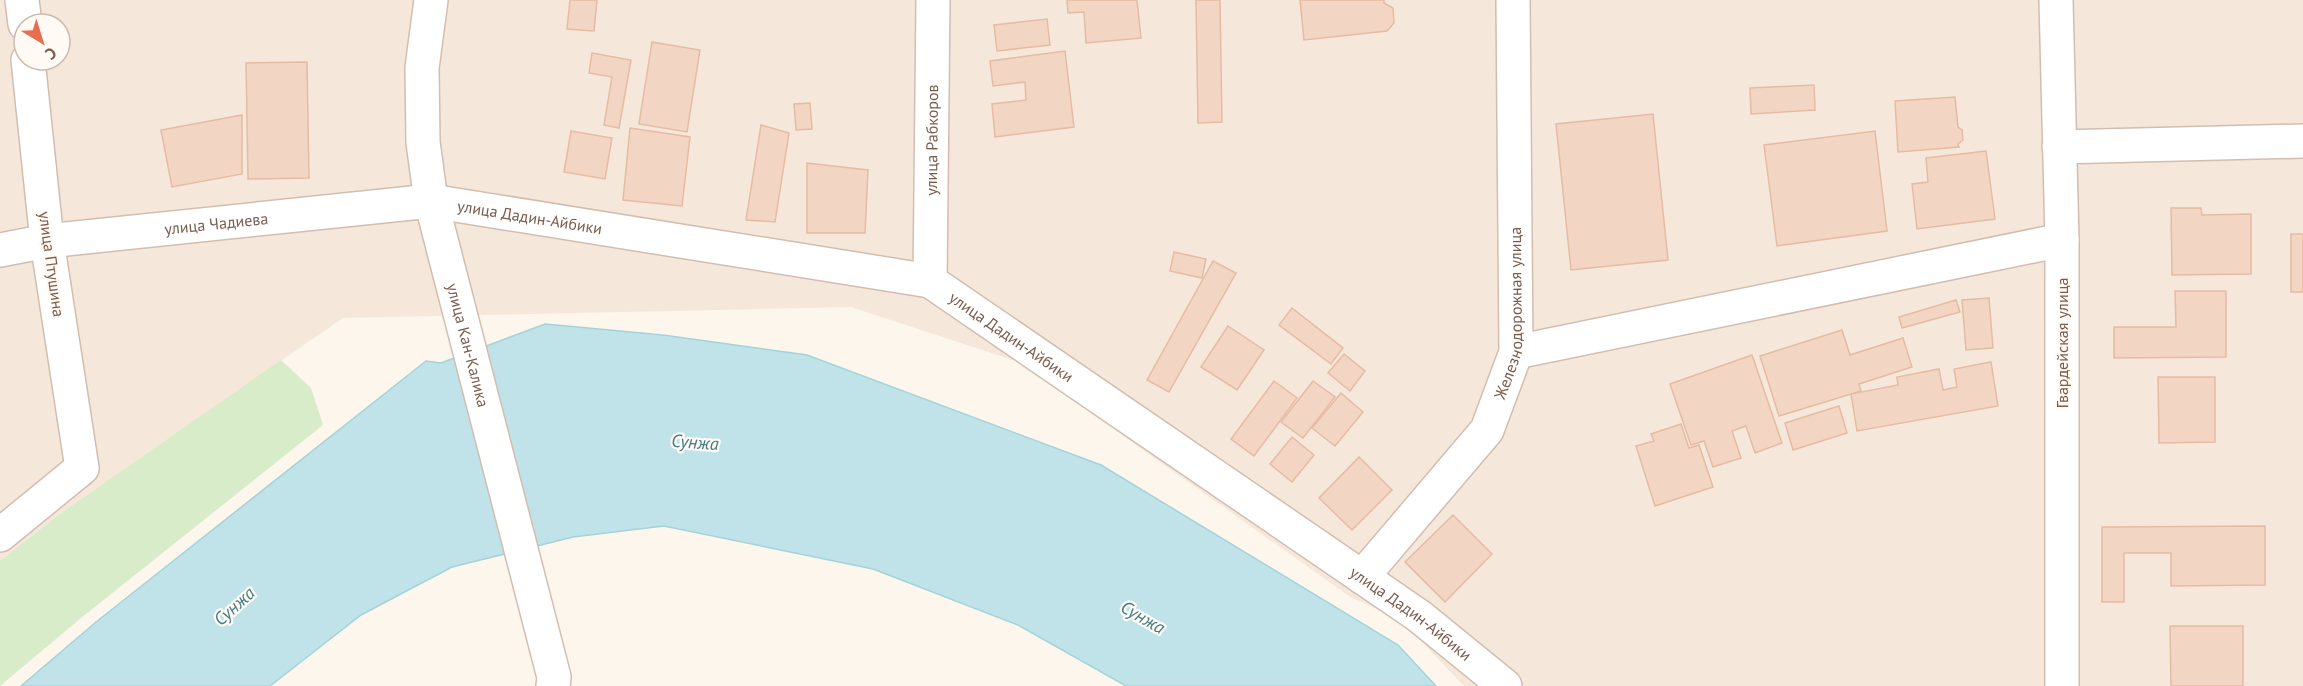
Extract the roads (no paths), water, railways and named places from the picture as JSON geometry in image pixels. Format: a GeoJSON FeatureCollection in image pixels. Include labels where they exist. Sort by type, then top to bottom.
{"type":"FeatureCollection","features":[{"type":"Feature","properties":{"kind":"street","name":"улица Кан-Калика"},"geometry":{"type":"LineString","coordinates":[[431,0],[422,68],[423,142],[431,201],[553,682]]}},
{"type":"Feature","properties":{"kind":"street","name":"улица Рабкоров"},"geometry":{"type":"LineString","coordinates":[[930,281],[933,0]]}},
{"type":"Feature","properties":{"kind":"street","name":"Железнодорожная улица"},"geometry":{"type":"LineString","coordinates":[[1362,577],[1487,430],[1516,352],[1513,0]]}},
{"type":"Feature","properties":{"kind":"street","name":"Гвардейская улица"},"geometry":{"type":"LineString","coordinates":[[2056,0],[2062,240],[2062,686]]}},
{"type":"Feature","properties":{"kind":"street","name":"улица Птушина"},"geometry":{"type":"LineString","coordinates":[[0,535],[82,468],[47,241],[29,72]]}},
{"type":"Feature","properties":{"kind":"street"},"geometry":{"type":"LineString","coordinates":[[2059,147],[2303,141]]}},
{"type":"Feature","properties":{"kind":"street","name":"улица Чадиева"},"geometry":{"type":"LineString","coordinates":[[0,250],[47,241],[431,201]]}},
{"type":"Feature","properties":{"kind":"street","name":"улица Дадин-Айбики"},"geometry":{"type":"LineString","coordinates":[[431,201],[930,281],[1419,616],[1504,686]]}},
{"type":"Feature","properties":{"kind":"street"},"geometry":{"type":"LineString","coordinates":[[1516,352],[2062,240]]}},
{"type":"Feature","properties":{"kind":"water","name":"Сунжа"},"geometry":{"type":"Polygon","coordinates":[[[545,324],[663,335],[807,355],[1101,465],[1398,645],[1436,686],[1126,686],[1018,625],[873,569],[664,526],[573,537],[452,567],[361,615],[270,686],[21,686],[96,622],[426,361],[441,363],[545,324]]]}}]}
